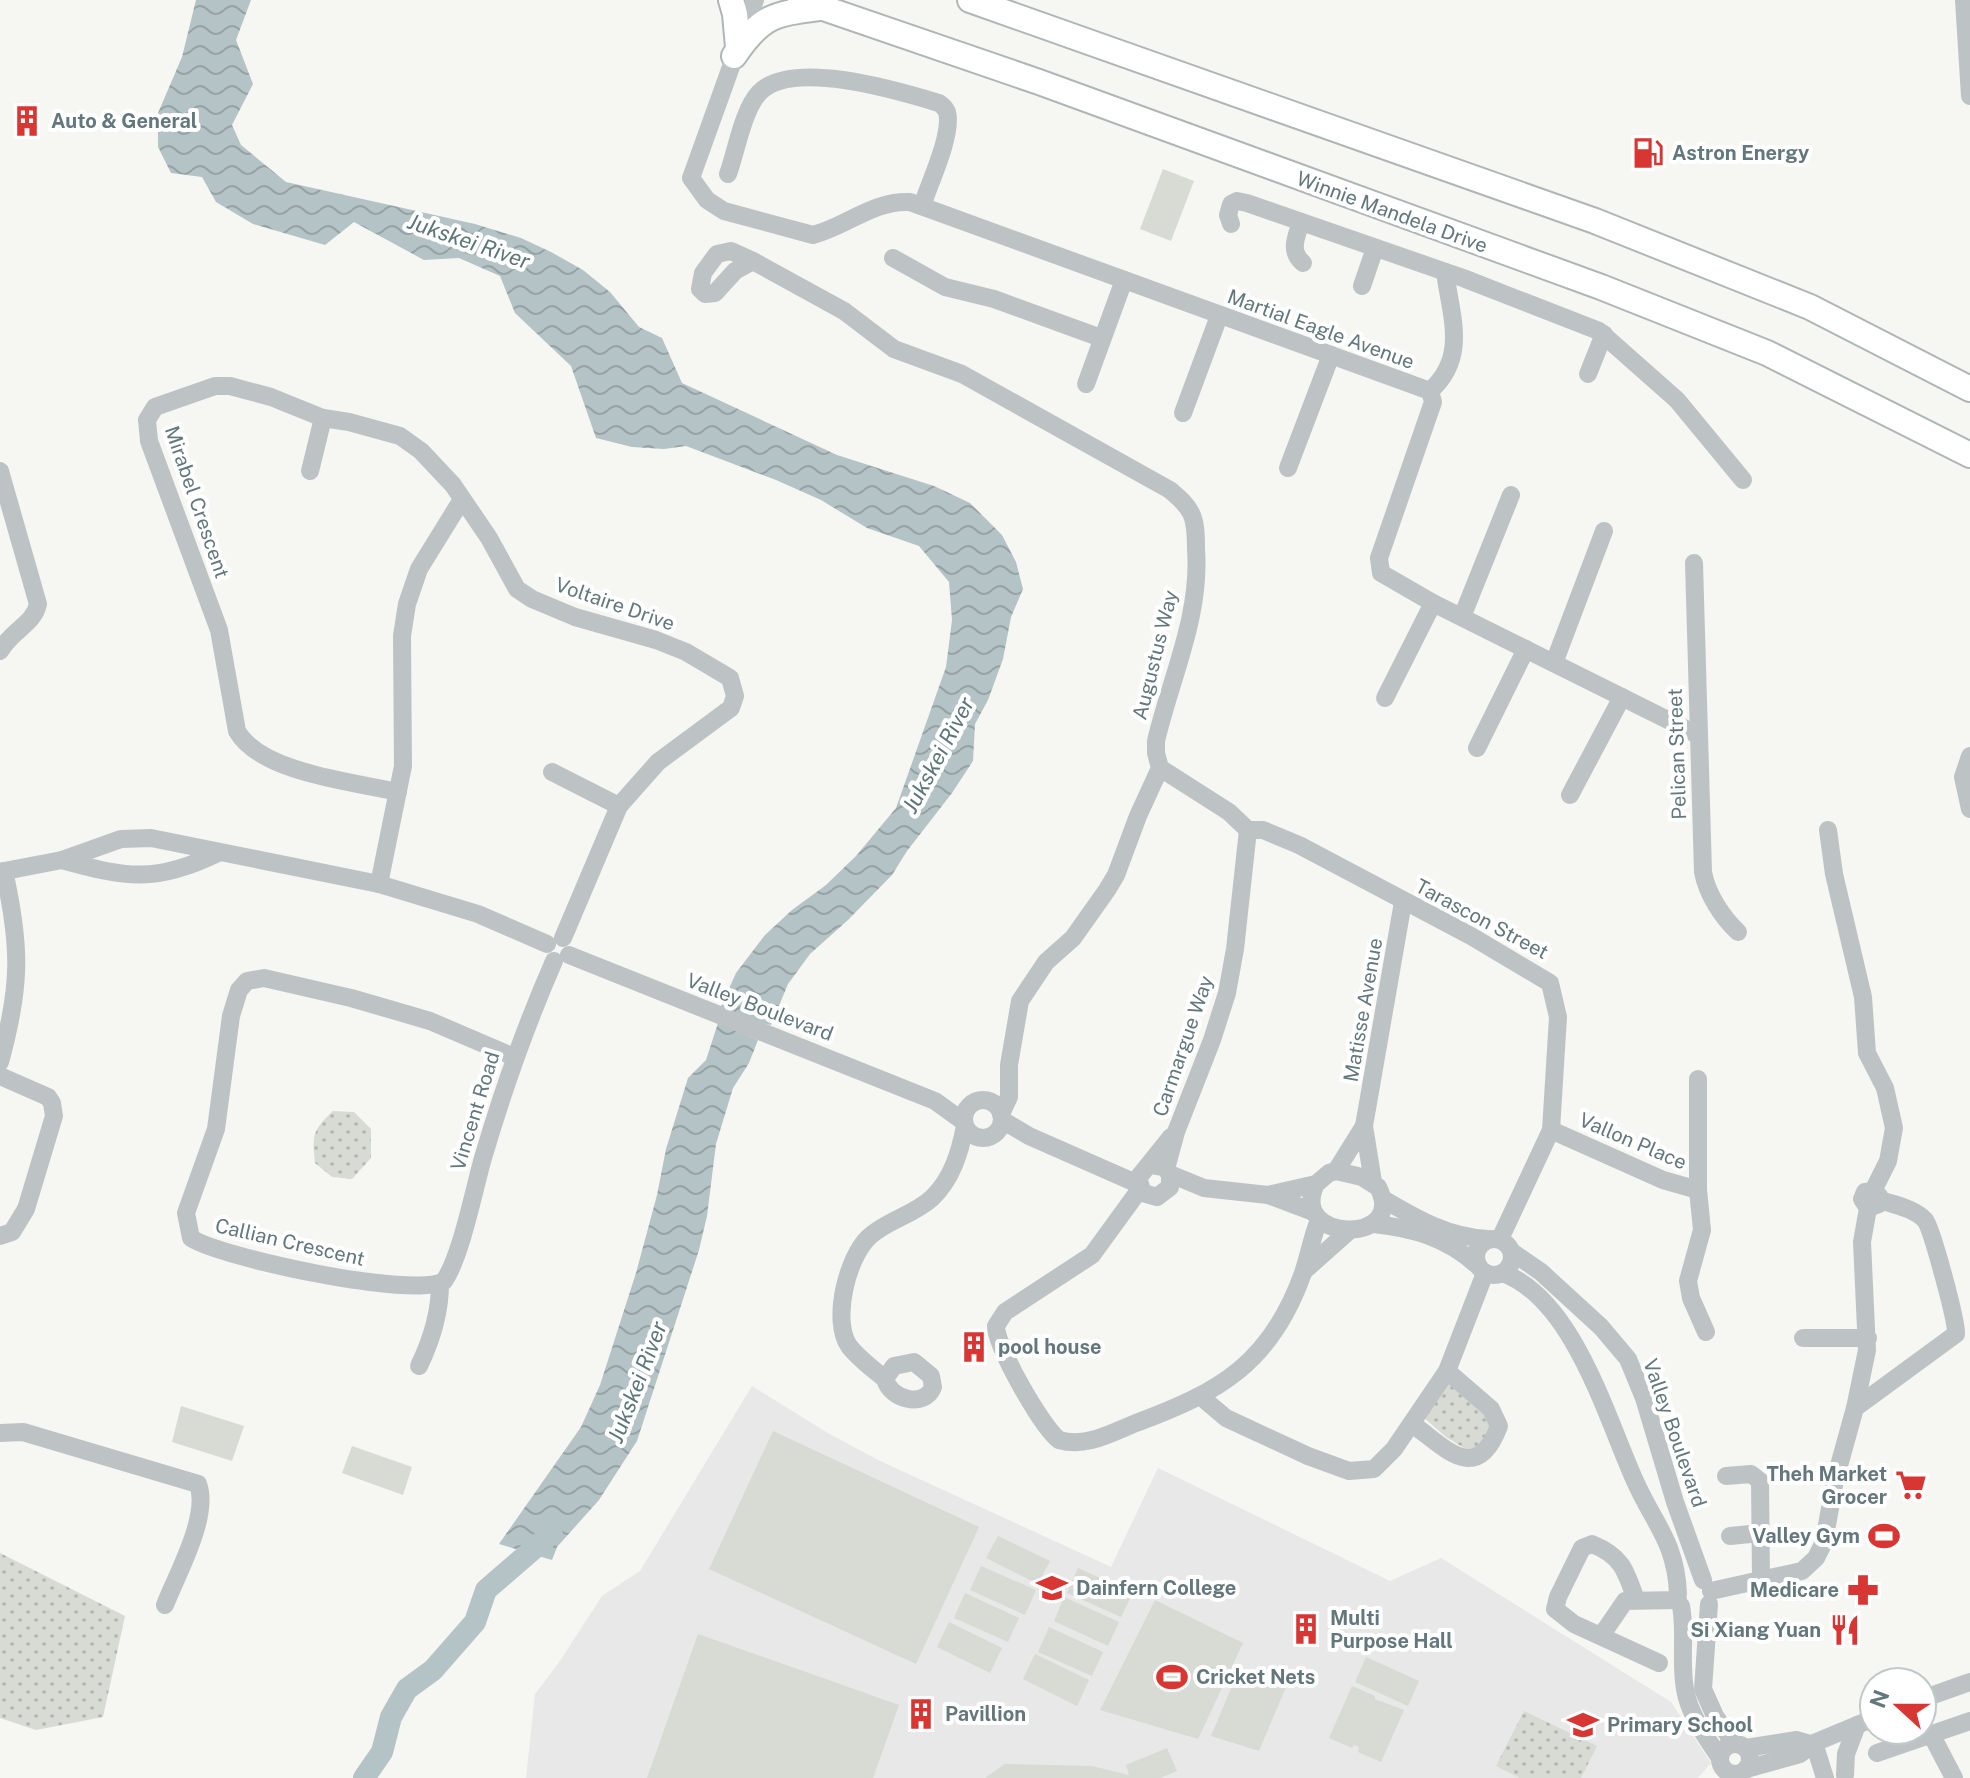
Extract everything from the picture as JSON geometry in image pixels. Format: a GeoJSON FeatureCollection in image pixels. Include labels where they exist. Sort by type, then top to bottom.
{"type":"FeatureCollection","features":[{"type":"Feature","properties":{"kind":"main road"},"geometry":{"type":"LineString","coordinates":[[731,0],[735,14],[736,51]]}},
{"type":"Feature","properties":{"kind":"main road"},"geometry":{"type":"LineString","coordinates":[[970,0],[1595,221],[1810,307],[1970,389]]}},
{"type":"Feature","properties":{"kind":"main road"},"geometry":{"type":"LineString","coordinates":[[736,51],[749,34],[769,18],[811,4]]}},
{"type":"Feature","properties":{"kind":"main road","name":"Winnie Mandela Drive"},"geometry":{"type":"LineString","coordinates":[[811,4],[1039,82],[1601,287],[1767,353],[1970,455]]}},
{"type":"Feature","properties":{"kind":"street"},"geometry":{"type":"LineString","coordinates":[[736,51],[755,0]]}},
{"type":"Feature","properties":{"kind":"street"},"geometry":{"type":"LineString","coordinates":[[1964,0],[1970,96]]}},
{"type":"Feature","properties":{"kind":"street","name":"Martial Eagle Avenue"},"geometry":{"type":"LineString","coordinates":[[736,51],[691,178],[707,200],[724,211],[804,235],[826,232],[882,205],[898,201],[922,206],[1430,391],[1433,402],[1378,563],[1384,577],[1698,735]]}},
{"type":"Feature","properties":{"kind":"street"},"geometry":{"type":"LineString","coordinates":[[728,174],[751,105],[761,90],[790,78],[864,82],[939,103],[947,111],[943,145],[922,206]]}},
{"type":"Feature","properties":{"kind":"street"},"geometry":{"type":"LineString","coordinates":[[1231,224],[1229,209],[1237,201],[1445,272],[1604,334],[1677,400],[1743,480]]}},
{"type":"Feature","properties":{"kind":"street"},"geometry":{"type":"LineString","coordinates":[[1301,222],[1294,254],[1303,263]]}},
{"type":"Feature","properties":{"kind":"street"},"geometry":{"type":"LineString","coordinates":[[1362,286],[1375,248]]}},
{"type":"Feature","properties":{"kind":"street","name":"Augustus Way"},"geometry":{"type":"LineString","coordinates":[[753,261],[728,278],[715,293],[705,294],[699,287],[707,267],[722,251],[735,252],[753,261],[844,311],[894,349],[962,374],[1170,490],[1191,514],[1197,560],[1195,597],[1156,741],[1160,768],[1107,890],[1073,938],[1037,974],[1020,1001],[1007,1082],[1009,1097],[1001,1117]]}},
{"type":"Feature","properties":{"kind":"street"},"geometry":{"type":"LineString","coordinates":[[893,258],[945,287],[994,299],[1101,338]]}},
{"type":"Feature","properties":{"kind":"street"},"geometry":{"type":"LineString","coordinates":[[1430,391],[1445,376],[1453,356],[1445,272]]}},
{"type":"Feature","properties":{"kind":"street"},"geometry":{"type":"LineString","coordinates":[[1086,384],[1124,280]]}},
{"type":"Feature","properties":{"kind":"street"},"geometry":{"type":"LineString","coordinates":[[1183,413],[1219,316]]}},
{"type":"Feature","properties":{"kind":"street"},"geometry":{"type":"LineString","coordinates":[[1588,374],[1604,334]]}},
{"type":"Feature","properties":{"kind":"street"},"geometry":{"type":"LineString","coordinates":[[1288,468],[1331,355]]}},
{"type":"Feature","properties":{"kind":"street","name":"Mirabel Crescent"},"geometry":{"type":"LineString","coordinates":[[398,792],[295,768],[269,759],[242,740],[237,731],[219,630],[146,430],[147,420],[155,407],[215,386],[230,386],[271,397],[323,418],[400,436],[438,468],[453,485],[461,501]]}},
{"type":"Feature","properties":{"kind":"street"},"geometry":{"type":"LineString","coordinates":[[310,471],[323,418]]}},
{"type":"Feature","properties":{"kind":"street"},"geometry":{"type":"LineString","coordinates":[[0,471],[38,604],[32,620],[14,631],[0,651]]}},
{"type":"Feature","properties":{"kind":"street"},"geometry":{"type":"LineString","coordinates":[[1462,617],[1511,495]]}},
{"type":"Feature","properties":{"kind":"street"},"geometry":{"type":"LineString","coordinates":[[379,884],[398,792],[404,744],[402,636],[407,604],[419,569],[461,501]]}},
{"type":"Feature","properties":{"kind":"street","name":"Voltaire Drive"},"geometry":{"type":"LineString","coordinates":[[461,501],[489,538],[517,589],[551,608],[686,652],[724,673],[734,686],[731,708],[658,762],[619,806],[558,949]]}},
{"type":"Feature","properties":{"kind":"street"},"geometry":{"type":"LineString","coordinates":[[1554,663],[1604,531]]}},
{"type":"Feature","properties":{"kind":"street","name":"Pelican Street"},"geometry":{"type":"LineString","coordinates":[[1694,563],[1705,884],[1738,932]]}},
{"type":"Feature","properties":{"kind":"street"},"geometry":{"type":"LineString","coordinates":[[1385,698],[1433,603]]}},
{"type":"Feature","properties":{"kind":"street"},"geometry":{"type":"LineString","coordinates":[[1477,748],[1526,649]]}},
{"type":"Feature","properties":{"kind":"street"},"geometry":{"type":"LineString","coordinates":[[1570,795],[1622,697]]}},
{"type":"Feature","properties":{"kind":"street"},"geometry":{"type":"LineString","coordinates":[[1970,756],[1963,777],[1970,809]]}},
{"type":"Feature","properties":{"kind":"street","name":"Tarascon Street"},"geometry":{"type":"LineString","coordinates":[[1160,768],[1229,812],[1248,830],[1263,830],[1299,845],[1471,936],[1550,983],[1558,1017],[1551,1130],[1500,1243]]}},
{"type":"Feature","properties":{"kind":"street"},"geometry":{"type":"LineString","coordinates":[[552,772],[619,806]]}},
{"type":"Feature","properties":{"kind":"street","name":"Carmargue Way"},"geometry":{"type":"LineString","coordinates":[[1153,1180],[1176,1132],[1227,993],[1248,830]]}},
{"type":"Feature","properties":{"kind":"street"},"geometry":{"type":"LineString","coordinates":[[1679,1600],[1686,1580],[1707,1592],[1802,1571],[1816,1558],[1824,1542],[1835,1480],[1855,1408],[1868,1338],[1862,1242],[1888,1161],[1894,1128],[1885,1088],[1867,1053],[1861,986],[1834,874],[1828,830]]}},
{"type":"Feature","properties":{"kind":"street","name":"Valley Boulevard"},"geometry":{"type":"LineString","coordinates":[[2,871],[62,860],[113,842],[138,837],[267,859],[379,884],[478,914],[692,1005],[935,1101],[976,1121]]}},
{"type":"Feature","properties":{"kind":"street","name":"Valley Boulevard"},"geometry":{"type":"LineString","coordinates":[[62,860],[111,873],[145,875],[177,870],[218,853]]}},
{"type":"Feature","properties":{"kind":"street"},"geometry":{"type":"LineString","coordinates":[[0,1062],[18,980],[15,924],[2,871]]}},
{"type":"Feature","properties":{"kind":"street","name":"Matisse Avenue"},"geometry":{"type":"LineString","coordinates":[[1373,1182],[1364,1126],[1403,902]]}},
{"type":"Feature","properties":{"kind":"street","name":"Vincent Road"},"geometry":{"type":"LineString","coordinates":[[419,1366],[433,1333],[444,1281],[514,1057],[558,949]]}},
{"type":"Feature","properties":{"kind":"street","name":"Callian Crescent"},"geometry":{"type":"LineString","coordinates":[[444,1281],[361,1282],[214,1248],[191,1238],[186,1213],[216,1129],[236,998],[239,990],[253,979],[285,982],[430,1021],[514,1057]]}},
{"type":"Feature","properties":{"kind":"street"},"geometry":{"type":"LineString","coordinates":[[0,1076],[48,1097],[54,1116],[26,1209],[18,1226],[0,1236]]}},
{"type":"Feature","properties":{"kind":"street","name":"Vallon Place"},"geometry":{"type":"LineString","coordinates":[[1698,1079],[1698,1190],[1702,1230],[1688,1281],[1691,1298],[1706,1332]]}},
{"type":"Feature","properties":{"kind":"street"},"geometry":{"type":"LineString","coordinates":[[885,1379],[849,1346],[844,1337],[841,1312],[849,1269],[855,1255],[871,1235],[933,1198],[949,1175],[976,1121],[1007,1082]]}},
{"type":"Feature","properties":{"kind":"street"},"geometry":{"type":"LineString","coordinates":[[976,1121],[998,1129],[1001,1117],[1029,1136]]}},
{"type":"Feature","properties":{"kind":"street"},"geometry":{"type":"LineString","coordinates":[[976,1121],[1029,1136],[1093,1162],[1153,1180],[1268,1195],[1350,1230],[1363,1230],[1374,1224],[1380,1217],[1383,1199],[1373,1182],[1336,1171],[1316,1184],[1268,1195]]}},
{"type":"Feature","properties":{"kind":"street","name":"Matisse Avenue"},"geometry":{"type":"LineString","coordinates":[[1336,1171],[1364,1126]]}},
{"type":"Feature","properties":{"kind":"street","name":"Vallon Place"},"geometry":{"type":"LineString","coordinates":[[1551,1130],[1663,1180],[1698,1190]]}},
{"type":"Feature","properties":{"kind":"street"},"geometry":{"type":"LineString","coordinates":[[1153,1180],[1092,1255],[1005,1312],[996,1326],[997,1337],[1014,1371],[1045,1426],[1059,1440],[1085,1443],[1200,1396],[1234,1376],[1266,1343],[1291,1302],[1304,1271],[1315,1215],[1309,1202],[1316,1184]]}},
{"type":"Feature","properties":{"kind":"street","name":"Valley Boulevard"},"geometry":{"type":"LineString","coordinates":[[1383,1199],[1443,1230],[1462,1237],[1500,1243],[1541,1272],[1601,1327],[1628,1359],[1707,1592],[1703,1712],[1720,1760]]}},
{"type":"Feature","properties":{"kind":"street"},"geometry":{"type":"LineString","coordinates":[[1855,1408],[1952,1339],[1957,1329],[1929,1225],[1911,1210],[1874,1200]]}},
{"type":"Feature","properties":{"kind":"street","name":"Valley Boulevard"},"geometry":{"type":"LineString","coordinates":[[1374,1224],[1399,1227],[1439,1239],[1488,1270],[1521,1281],[1533,1291],[1571,1340],[1591,1376],[1635,1482],[1672,1551],[1684,1623],[1685,1690],[1703,1712],[1740,1746]]}},
{"type":"Feature","properties":{"kind":"street"},"geometry":{"type":"LineString","coordinates":[[1304,1271],[1350,1230]]}},
{"type":"Feature","properties":{"kind":"street"},"geometry":{"type":"LineString","coordinates":[[1483,1242],[1500,1243],[1511,1264],[1488,1270],[1476,1252],[1483,1242]]}},
{"type":"Feature","properties":{"kind":"street"},"geometry":{"type":"LineString","coordinates":[[1200,1396],[1226,1418],[1308,1456],[1349,1471],[1374,1469],[1394,1449],[1447,1371],[1488,1270]]}},
{"type":"Feature","properties":{"kind":"street"},"geometry":{"type":"LineString","coordinates":[[1803,1338],[1868,1338]]}},
{"type":"Feature","properties":{"kind":"street"},"geometry":{"type":"LineString","coordinates":[[1412,1424],[1457,1458],[1473,1457],[1490,1443],[1499,1426],[1495,1414],[1447,1371]]}},
{"type":"Feature","properties":{"kind":"street"},"geometry":{"type":"LineString","coordinates":[[0,1433],[23,1432],[198,1484],[197,1526],[165,1605]]}},
{"type":"Feature","properties":{"kind":"street"},"geometry":{"type":"LineString","coordinates":[[1726,1476],[1751,1474],[1758,1478],[1761,1579]]}},
{"type":"Feature","properties":{"kind":"street"},"geometry":{"type":"LineString","coordinates":[[1651,1511],[1675,1502]]}},
{"type":"Feature","properties":{"kind":"street"},"geometry":{"type":"LineString","coordinates":[[1730,1536],[1761,1533]]}},
{"type":"Feature","properties":{"kind":"street"},"geometry":{"type":"LineString","coordinates":[[1636,1600],[1626,1569],[1608,1551],[1592,1544],[1582,1548],[1555,1609],[1574,1624],[1659,1661]]}},
{"type":"Feature","properties":{"kind":"street"},"geometry":{"type":"LineString","coordinates":[[1601,1636],[1623,1603],[1679,1600],[1695,1612],[1707,1592]]}},
{"type":"Feature","properties":{"kind":"street"},"geometry":{"type":"LineString","coordinates":[[1938,1693],[1970,1682]]}},
{"type":"Feature","properties":{"kind":"street"},"geometry":{"type":"LineString","coordinates":[[1938,1732],[1970,1721]]}},
{"type":"Feature","properties":{"kind":"street"},"geometry":{"type":"LineString","coordinates":[[1720,1760],[1725,1769],[1739,1774],[1800,1754],[1817,1742],[1858,1724]]}},
{"type":"Feature","properties":{"kind":"street"},"geometry":{"type":"LineString","coordinates":[[1845,1777],[1846,1754],[1858,1733]]}},
{"type":"Feature","properties":{"kind":"street"},"geometry":{"type":"LineString","coordinates":[[1708,1778],[1723,1749],[1797,1740],[1817,1742],[1845,1777]]}},
{"type":"Feature","properties":{"kind":"street"},"geometry":{"type":"LineString","coordinates":[[1817,1742],[1825,1778]]}},
{"type":"Feature","properties":{"kind":"street"},"geometry":{"type":"LineString","coordinates":[[1739,1774],[1750,1756],[1740,1746]]}},
{"type":"Feature","properties":{"kind":"street"},"geometry":{"type":"LineString","coordinates":[[1877,1753],[1897,1746]]}},
{"type":"Feature","properties":{"kind":"street"},"geometry":{"type":"LineString","coordinates":[[1937,1746],[1954,1778]]}},
{"type":"Feature","properties":{"kind":"shaded area"},"geometry":{"type":"Polygon","coordinates":[[[1163,169],[1194,181],[1171,241],[1140,229],[1163,169]]]}},
{"type":"Feature","properties":{"kind":"shaded area"},"geometry":{"type":"Polygon","coordinates":[[[333,1111],[354,1112],[371,1129],[371,1158],[352,1179],[332,1177],[315,1163],[315,1134],[333,1111]]]}},
{"type":"Feature","properties":{"kind":"shaded area"},"geometry":{"type":"Polygon","coordinates":[[[1451,1379],[1498,1426],[1472,1453],[1446,1437],[1423,1417],[1451,1379]]]}},
{"type":"Feature","properties":{"kind":"shaded area","name":"Dainfern College"},"geometry":{"type":"Polygon","coordinates":[[[752,1386],[878,1460],[1111,1567],[1158,1468],[1390,1581],[1441,1558],[1671,1702],[1711,1763],[1698,1778],[526,1778],[535,1694],[602,1596],[640,1571],[752,1386]]]}},
{"type":"Feature","properties":{"kind":"shaded area"},"geometry":{"type":"Polygon","coordinates":[[[181,1406],[244,1426],[232,1461],[172,1442],[181,1406]]]}},
{"type":"Feature","properties":{"kind":"shaded area"},"geometry":{"type":"Polygon","coordinates":[[[773,1431],[979,1527],[916,1664],[709,1569],[773,1431]]]}},
{"type":"Feature","properties":{"kind":"shaded area"},"geometry":{"type":"Polygon","coordinates":[[[352,1446],[412,1467],[403,1495],[342,1473],[352,1446]]]}},
{"type":"Feature","properties":{"kind":"shaded area"},"geometry":{"type":"Polygon","coordinates":[[[998,1536],[1050,1561],[1038,1584],[986,1558],[998,1536]]]}},
{"type":"Feature","properties":{"kind":"shaded area"},"geometry":{"type":"Polygon","coordinates":[[[0,1553],[125,1616],[103,1717],[36,1730],[0,1718],[0,1553]]]}},
{"type":"Feature","properties":{"kind":"shaded area"},"geometry":{"type":"Polygon","coordinates":[[[981,1566],[1036,1590],[1025,1615],[970,1590],[981,1566]]]}},
{"type":"Feature","properties":{"kind":"shaded area"},"geometry":{"type":"Polygon","coordinates":[[[1078,1568],[1133,1593],[1121,1617],[1067,1593],[1078,1568]]]}},
{"type":"Feature","properties":{"kind":"shaded area"},"geometry":{"type":"Polygon","coordinates":[[[965,1593],[1019,1618],[1008,1642],[954,1618],[965,1593]]]}},
{"type":"Feature","properties":{"kind":"shaded area"},"geometry":{"type":"Polygon","coordinates":[[[1064,1597],[1119,1622],[1108,1646],[1054,1621],[1064,1597]]]}},
{"type":"Feature","properties":{"kind":"shaded area","name":"Cricket Nets"},"geometry":{"type":"Polygon","coordinates":[[[1155,1600],[1243,1643],[1198,1739],[1100,1710],[1155,1600]]]}},
{"type":"Feature","properties":{"kind":"shaded area"},"geometry":{"type":"Polygon","coordinates":[[[949,1622],[1002,1648],[990,1673],[937,1647],[949,1622]]]}},
{"type":"Feature","properties":{"kind":"shaded area"},"geometry":{"type":"Polygon","coordinates":[[[1049,1627],[1103,1652],[1092,1676],[1038,1652],[1049,1627]]]}},
{"type":"Feature","properties":{"kind":"shaded area"},"geometry":{"type":"Polygon","coordinates":[[[698,1634],[899,1705],[873,1778],[647,1778],[698,1634]]]}},
{"type":"Feature","properties":{"kind":"shaded area"},"geometry":{"type":"Polygon","coordinates":[[[1035,1654],[1089,1680],[1077,1706],[1023,1679],[1035,1654]]]}},
{"type":"Feature","properties":{"kind":"shaded area"},"geometry":{"type":"Polygon","coordinates":[[[1366,1657],[1419,1681],[1408,1706],[1355,1682],[1366,1657]]]}},
{"type":"Feature","properties":{"kind":"shaded area"},"geometry":{"type":"Polygon","coordinates":[[[1240,1667],[1286,1687],[1259,1751],[1211,1736],[1240,1667]]]}},
{"type":"Feature","properties":{"kind":"shaded area"},"geometry":{"type":"Polygon","coordinates":[[[1352,1686],[1404,1710],[1381,1762],[1358,1752],[1359,1747],[1354,1745],[1352,1748],[1329,1738],[1352,1686]]]}},
{"type":"Feature","properties":{"kind":"shaded area"},"geometry":{"type":"Polygon","coordinates":[[[1524,1711],[1597,1746],[1581,1778],[1520,1778],[1496,1766],[1524,1711]]]}},
{"type":"Feature","properties":{"kind":"shaded area"},"geometry":{"type":"Polygon","coordinates":[[[1167,1748],[1177,1771],[1160,1778],[985,1778],[1005,1764],[1092,1766],[1129,1775],[1126,1765],[1167,1748]]]}},
{"type":"Feature","properties":{"kind":"water"},"geometry":{"type":"Polygon","coordinates":[[[196,0],[251,0],[236,40],[253,84],[232,125],[241,145],[286,182],[475,224],[521,238],[551,252],[583,270],[610,292],[639,327],[662,338],[682,383],[837,455],[934,486],[970,503],[1002,535],[1016,562],[1023,589],[1011,617],[1003,659],[988,700],[975,724],[973,761],[892,875],[810,954],[788,984],[771,1025],[717,1015],[736,973],[765,935],[856,856],[896,808],[946,667],[952,620],[949,582],[919,546],[867,528],[821,500],[776,480],[686,446],[664,449],[632,447],[596,438],[571,366],[515,313],[500,276],[459,258],[424,260],[354,222],[325,245],[253,224],[216,202],[202,177],[171,173],[158,147],[158,113],[182,57],[196,0]]]}},
{"type":"Feature","properties":{"kind":"water"},"geometry":{"type":"Polygon","coordinates":[[[718,1023],[758,1040],[749,1063],[733,1088],[716,1144],[707,1216],[699,1250],[637,1441],[599,1500],[557,1547],[552,1560],[499,1544],[581,1427],[600,1385],[636,1273],[666,1149],[688,1078],[706,1060],[718,1023]]]}},
{"type":"Feature","properties":{"kind":"waterway","name":"Jukskei River"},"geometry":{"type":"LineString","coordinates":[[364,1778],[382,1752],[391,1717],[407,1689],[433,1670],[475,1622],[486,1590],[552,1533]]}},
{"type":"Feature","properties":{"kind":"place","name":"Auto & General"},"geometry":{"type":"Point","coordinates":[27,121]}},
{"type":"Feature","properties":{"kind":"place","name":"Astron Energy"},"geometry":{"type":"Point","coordinates":[1648,153]}},
{"type":"Feature","properties":{"kind":"place","name":"pool house"},"geometry":{"type":"Point","coordinates":[974,1347]}},
{"type":"Feature","properties":{"kind":"place","name":"Theh Market Grocer"},"geometry":{"type":"Point","coordinates":[1911,1485]}},
{"type":"Feature","properties":{"kind":"place","name":"Valley Gym"},"geometry":{"type":"Point","coordinates":[1884,1536]}},
{"type":"Feature","properties":{"kind":"place","name":"Dainfern College"},"geometry":{"type":"Point","coordinates":[1052,1588]}},
{"type":"Feature","properties":{"kind":"place","name":"Medicare"},"geometry":{"type":"Point","coordinates":[1863,1590]}},
{"type":"Feature","properties":{"kind":"place","name":"Multi Purpose Hall"},"geometry":{"type":"Point","coordinates":[1306,1629]}},
{"type":"Feature","properties":{"kind":"place","name":"Si Xiang Yuan"},"geometry":{"type":"Point","coordinates":[1845,1630]}},
{"type":"Feature","properties":{"kind":"place","name":"Cricket Nets"},"geometry":{"type":"Point","coordinates":[1172,1677]}},
{"type":"Feature","properties":{"kind":"place","name":"Pavillion"},"geometry":{"type":"Point","coordinates":[921,1714]}},
{"type":"Feature","properties":{"kind":"place","name":"Primary School"},"geometry":{"type":"Point","coordinates":[1583,1725]}}]}
